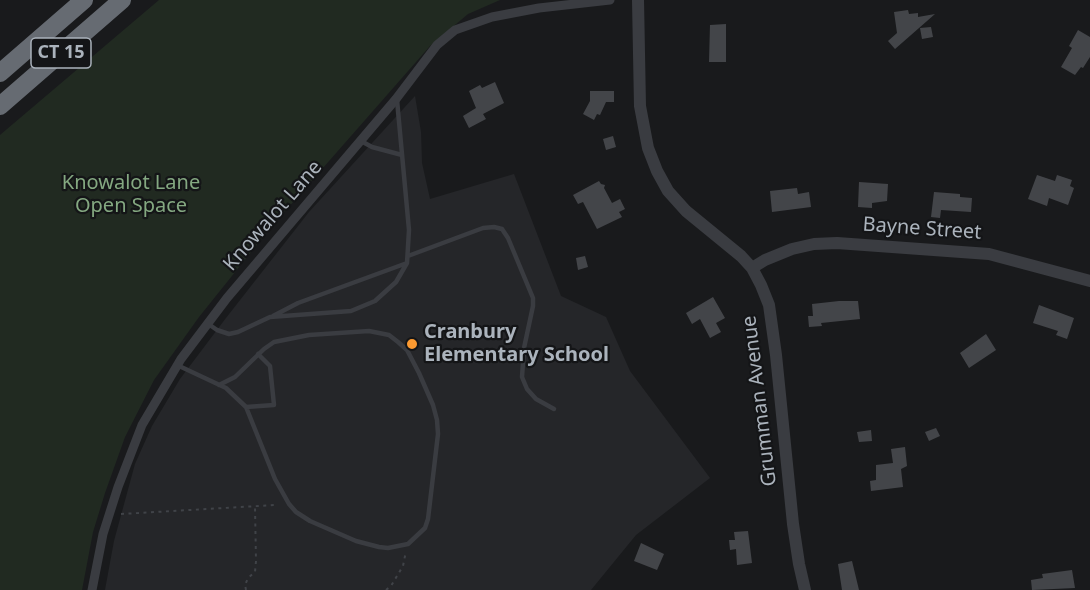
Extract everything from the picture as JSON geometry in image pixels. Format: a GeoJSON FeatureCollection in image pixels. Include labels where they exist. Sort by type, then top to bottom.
{"type":"FeatureCollection","features":[{"type":"Feature","properties":{"kind":"highway","name":"CT 15"},"geometry":{"type":"LineString","coordinates":[[0,73],[84,0]]}},
{"type":"Feature","properties":{"kind":"highway","name":"CT 15"},"geometry":{"type":"LineString","coordinates":[[0,106],[122,0]]}},
{"type":"Feature","properties":{"kind":"street","name":"Knowalot Lane"},"geometry":{"type":"LineString","coordinates":[[92,590],[103,534],[142,425],[177,364],[207,323],[396,99],[437,45],[448,34],[466,25],[511,13],[610,0]]}},
{"type":"Feature","properties":{"kind":"street","name":"Grumman Avenue"},"geometry":{"type":"LineString","coordinates":[[638,0],[640,106],[648,148],[657,171],[668,191],[686,211],[741,256],[752,268],[769,305],[793,524],[805,590]]}},
{"type":"Feature","properties":{"kind":"street","name":"Bayne Street"},"geometry":{"type":"LineString","coordinates":[[752,268],[792,249],[814,244],[837,243],[989,254],[1090,280]]}},
{"type":"Feature","properties":{"kind":"lane"},"geometry":{"type":"LineString","coordinates":[[270,317],[351,312],[375,301],[396,282],[407,263],[409,230],[396,99]]}},
{"type":"Feature","properties":{"kind":"lane"},"geometry":{"type":"LineString","coordinates":[[361,141],[372,147],[402,155]]}},
{"type":"Feature","properties":{"kind":"lane"},"geometry":{"type":"LineString","coordinates":[[408,255],[483,228],[502,229],[533,298],[524,348],[522,377],[527,389],[536,399],[554,409]]}},
{"type":"Feature","properties":{"kind":"lane"},"geometry":{"type":"LineString","coordinates":[[207,323],[229,334],[238,332],[298,303],[407,263]]}},
{"type":"Feature","properties":{"kind":"lane"},"geometry":{"type":"LineString","coordinates":[[177,364],[219,385],[225,388],[246,407],[275,479],[296,512],[310,521],[356,541],[379,547],[388,548],[408,544],[424,528],[428,519],[438,434],[437,420],[434,405],[407,350],[389,335],[369,331],[309,335],[274,342],[235,377],[219,385]]}},
{"type":"Feature","properties":{"kind":"lane"},"geometry":{"type":"LineString","coordinates":[[246,407],[274,405],[270,366],[258,354]]}},
{"type":"Feature","properties":{"kind":"path"},"geometry":{"type":"LineString","coordinates":[[109,515],[275,505]]}},
{"type":"Feature","properties":{"kind":"path"},"geometry":{"type":"LineString","coordinates":[[246,590],[245,585],[248,578],[255,572],[255,506]]}},
{"type":"Feature","properties":{"kind":"path"},"geometry":{"type":"LineString","coordinates":[[386,590],[403,566],[407,549]]}},
{"type":"Feature","properties":{"kind":"shaded area","name":"Cranbury Elementary School"},"geometry":{"type":"Polygon","coordinates":[[[415,96],[421,132],[422,163],[430,199],[514,174],[561,296],[606,317],[630,371],[710,478],[636,535],[591,590],[105,590],[114,541],[135,464],[152,426],[180,379],[309,212],[415,96]]]}},
{"type":"Feature","properties":{"kind":"green space","name":"Knowalot Lane Open Space"},"geometry":{"type":"Polygon","coordinates":[[[159,0],[500,0],[468,14],[430,46],[272,226],[199,317],[154,380],[125,437],[105,493],[93,532],[82,590],[0,590],[0,135],[159,0]]]}},
{"type":"Feature","properties":{"kind":"building"},"geometry":{"type":"Polygon","coordinates":[[[908,10],[909,14],[918,13],[918,17],[935,14],[895,49],[888,41],[897,33],[894,12],[908,10]]]}},
{"type":"Feature","properties":{"kind":"building"},"geometry":{"type":"Polygon","coordinates":[[[726,24],[726,62],[709,62],[710,25],[726,24]]]}},
{"type":"Feature","properties":{"kind":"building"},"geometry":{"type":"Polygon","coordinates":[[[931,27],[933,37],[922,39],[920,28],[931,27]]]}},
{"type":"Feature","properties":{"kind":"building"},"geometry":{"type":"Polygon","coordinates":[[[1078,30],[1090,37],[1090,57],[1075,75],[1061,67],[1072,48],[1069,46],[1078,30]]]}},
{"type":"Feature","properties":{"kind":"building"},"geometry":{"type":"Polygon","coordinates":[[[495,82],[504,103],[483,114],[486,119],[469,128],[463,116],[476,108],[469,91],[480,85],[482,88],[495,82]]]}},
{"type":"Feature","properties":{"kind":"building"},"geometry":{"type":"Polygon","coordinates":[[[590,91],[614,91],[614,102],[606,102],[600,115],[597,114],[594,120],[583,114],[590,101],[590,91]]]}},
{"type":"Feature","properties":{"kind":"building"},"geometry":{"type":"Polygon","coordinates":[[[613,136],[616,147],[606,150],[603,139],[613,136]]]}},
{"type":"Feature","properties":{"kind":"building"},"geometry":{"type":"Polygon","coordinates":[[[1037,175],[1055,181],[1057,175],[1072,180],[1070,186],[1074,188],[1068,205],[1049,198],[1047,206],[1028,199],[1037,175]]]}},
{"type":"Feature","properties":{"kind":"building"},"geometry":{"type":"Polygon","coordinates":[[[599,181],[605,185],[604,188],[612,203],[620,199],[625,209],[619,212],[622,217],[597,229],[583,202],[578,204],[573,195],[599,181]]]}},
{"type":"Feature","properties":{"kind":"building"},"geometry":{"type":"Polygon","coordinates":[[[859,182],[888,184],[887,201],[872,203],[872,208],[858,207],[859,182]]]}},
{"type":"Feature","properties":{"kind":"building"},"geometry":{"type":"Polygon","coordinates":[[[797,188],[798,194],[809,192],[811,207],[772,212],[770,191],[797,188]]]}},
{"type":"Feature","properties":{"kind":"building"},"geometry":{"type":"Polygon","coordinates":[[[934,192],[960,194],[960,197],[972,198],[971,212],[941,210],[940,218],[931,217],[934,192]]]}},
{"type":"Feature","properties":{"kind":"building"},"geometry":{"type":"Polygon","coordinates":[[[585,256],[588,267],[578,270],[576,258],[585,256]]]}},
{"type":"Feature","properties":{"kind":"building"},"geometry":{"type":"Polygon","coordinates":[[[713,297],[725,318],[716,323],[721,332],[710,338],[700,319],[692,324],[686,313],[713,297]]]}},
{"type":"Feature","properties":{"kind":"building"},"geometry":{"type":"Polygon","coordinates":[[[858,301],[860,319],[821,323],[822,326],[809,327],[808,316],[813,316],[812,304],[858,301]]]}},
{"type":"Feature","properties":{"kind":"building"},"geometry":{"type":"Polygon","coordinates":[[[1039,305],[1074,318],[1067,339],[1056,335],[1058,331],[1033,323],[1039,305]]]}},
{"type":"Feature","properties":{"kind":"building"},"geometry":{"type":"Polygon","coordinates":[[[986,334],[996,350],[969,368],[960,353],[986,334]]]}},
{"type":"Feature","properties":{"kind":"building"},"geometry":{"type":"Polygon","coordinates":[[[936,428],[940,436],[929,441],[925,432],[936,428]]]}},
{"type":"Feature","properties":{"kind":"building"},"geometry":{"type":"Polygon","coordinates":[[[871,430],[872,441],[859,442],[857,432],[871,430]]]}},
{"type":"Feature","properties":{"kind":"building"},"geometry":{"type":"Polygon","coordinates":[[[905,447],[907,466],[901,469],[903,487],[871,491],[870,481],[876,480],[876,465],[893,463],[891,449],[905,447]]]}},
{"type":"Feature","properties":{"kind":"building"},"geometry":{"type":"Polygon","coordinates":[[[748,531],[752,563],[737,565],[736,549],[730,550],[729,540],[735,540],[734,532],[748,531]]]}},
{"type":"Feature","properties":{"kind":"building"},"geometry":{"type":"Polygon","coordinates":[[[641,543],[664,554],[657,570],[634,561],[641,543]]]}},
{"type":"Feature","properties":{"kind":"building"},"geometry":{"type":"Polygon","coordinates":[[[852,561],[859,590],[842,590],[838,564],[852,561]]]}},
{"type":"Feature","properties":{"kind":"building"},"geometry":{"type":"Polygon","coordinates":[[[1072,570],[1075,588],[1032,590],[1031,580],[1043,578],[1042,574],[1072,570]]]}},
{"type":"Feature","properties":{"kind":"place","name":"Cranbury Elementary School"},"geometry":{"type":"Point","coordinates":[412,344]}}]}
